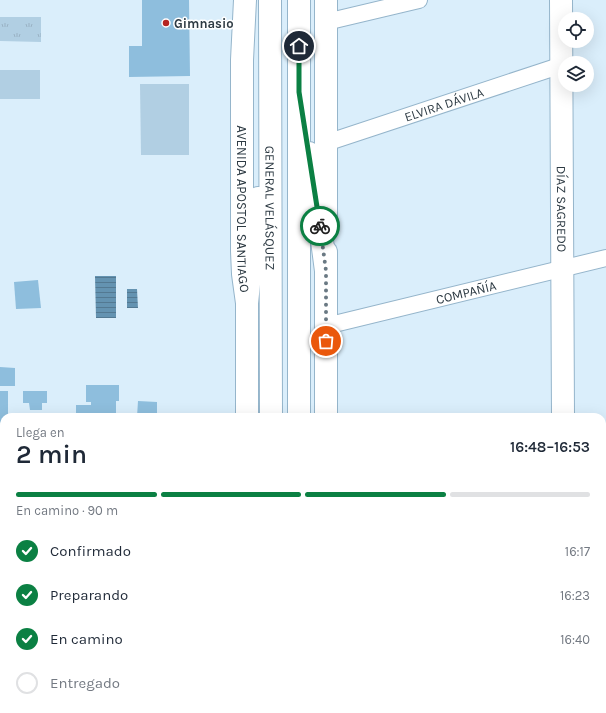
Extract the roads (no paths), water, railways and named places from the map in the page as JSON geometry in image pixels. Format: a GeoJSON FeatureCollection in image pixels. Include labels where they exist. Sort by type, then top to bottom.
{"type":"FeatureCollection","features":[{"type":"Feature","properties":{"kind":"main road","name":"AVENIDA APOSTOL SANTIAGO"},"geometry":{"type":"LineString","coordinates":[[245,0],[242,60],[242,251],[247,303],[247,413]]}},
{"type":"Feature","properties":{"kind":"main road","name":"GENERAL VELÁSQUEZ"},"geometry":{"type":"LineString","coordinates":[[270,0],[269,124],[271,413]]}},
{"type":"Feature","properties":{"kind":"main road"},"geometry":{"type":"LineString","coordinates":[[299,0],[299,413]]}},
{"type":"Feature","properties":{"kind":"main road"},"geometry":{"type":"LineString","coordinates":[[326,0],[326,413]]}},
{"type":"Feature","properties":{"kind":"main road","name":"DÍAZ SAGREDO"},"geometry":{"type":"LineString","coordinates":[[562,0],[562,56]]}},
{"type":"Feature","properties":{"kind":"main road"},"geometry":{"type":"LineString","coordinates":[[299,92],[316,195],[326,271]]}},
{"type":"Feature","properties":{"kind":"main road","name":"DÍAZ SAGREDO"},"geometry":{"type":"LineString","coordinates":[[562,92],[563,413]]}},
{"type":"Feature","properties":{"kind":"main road"},"geometry":{"type":"LineString","coordinates":[[247,303],[255,220],[269,124]]}},
{"type":"Feature","properties":{"kind":"street"},"geometry":{"type":"LineString","coordinates":[[326,22],[419,0]]}},
{"type":"Feature","properties":{"kind":"street","name":"ELVIRA DÁVILA"},"geometry":{"type":"LineString","coordinates":[[326,143],[558,66]]}},
{"type":"Feature","properties":{"kind":"street","name":"COMPAÑÍA"},"geometry":{"type":"LineString","coordinates":[[326,326],[606,258]]}},
{"type":"Feature","properties":{"kind":"place","name":"Gimnasio"},"geometry":{"type":"Point","coordinates":[166,23]}}]}
